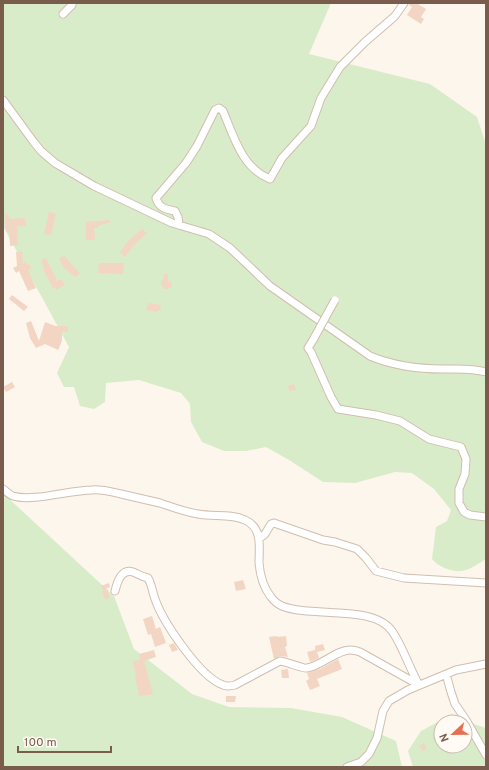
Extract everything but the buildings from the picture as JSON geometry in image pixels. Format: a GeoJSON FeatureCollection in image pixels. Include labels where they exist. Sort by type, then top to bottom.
{"type":"FeatureCollection","features":[{"type":"Feature","properties":{"kind":"street"},"geometry":{"type":"LineString","coordinates":[[63,14],[72,5],[72,3]]}},
{"type":"Feature","properties":{"kind":"street"},"geometry":{"type":"LineString","coordinates":[[179,225],[178,217],[175,211],[162,208],[156,198],[186,163],[215,110],[219,108],[223,111],[241,153],[250,166],[262,176],[270,179],[282,158],[312,126],[321,98],[340,67],[365,42],[395,16],[404,3]]}},
{"type":"Feature","properties":{"kind":"street"},"geometry":{"type":"LineString","coordinates":[[3,100],[41,151],[55,163],[94,186],[172,223],[209,234],[230,248],[270,286],[370,356],[389,364],[442,369],[474,369],[486,372]]}},
{"type":"Feature","properties":{"kind":"street"},"geometry":{"type":"LineString","coordinates":[[335,300],[308,348],[338,409],[376,415],[400,421],[429,439],[462,447],[466,460],[465,474],[459,489],[459,503],[464,512],[470,515],[486,517]]}},
{"type":"Feature","properties":{"kind":"street"},"geometry":{"type":"LineString","coordinates":[[3,489],[13,496],[22,497],[34,497],[91,490],[109,491],[197,514],[245,520],[252,525],[260,538],[259,564],[262,581],[266,591],[274,602],[291,608],[372,617],[384,623],[391,630],[398,641],[419,685]]}},
{"type":"Feature","properties":{"kind":"street"},"geometry":{"type":"LineString","coordinates":[[260,538],[265,534],[271,524],[274,523],[323,540],[336,542],[356,549],[366,558],[376,571],[404,578],[486,583]]}},
{"type":"Feature","properties":{"kind":"street"},"geometry":{"type":"LineString","coordinates":[[114,591],[119,578],[128,572],[133,572],[141,577],[148,578],[152,585],[154,598],[172,631],[200,667],[221,685],[228,687],[235,685],[280,661],[288,662],[305,669],[338,653],[350,649],[360,652],[419,685]]}},
{"type":"Feature","properties":{"kind":"street"},"geometry":{"type":"LineString","coordinates":[[347,767],[360,762],[369,754],[377,738],[383,711],[389,701],[408,690],[456,670],[486,664]]}},
{"type":"Feature","properties":{"kind":"street"},"geometry":{"type":"LineString","coordinates":[[446,674],[455,704],[486,756]]}},
{"type":"Feature","properties":{"kind":"green space"},"geometry":{"type":"Polygon","coordinates":[[[3,3],[331,3],[309,54],[430,84],[477,117],[486,145],[486,559],[468,569],[458,571],[441,567],[432,559],[436,527],[447,521],[451,510],[434,489],[412,473],[395,472],[355,483],[323,482],[266,447],[246,451],[224,451],[202,442],[191,422],[190,404],[181,393],[139,380],[106,383],[105,402],[94,409],[80,406],[74,387],[64,387],[57,373],[69,347],[3,226],[3,3]]]}},
{"type":"Feature","properties":{"kind":"green space"},"geometry":{"type":"Polygon","coordinates":[[[3,495],[6,496],[114,596],[134,649],[192,694],[229,707],[291,708],[342,717],[396,741],[402,767],[3,767],[3,495]]]}},
{"type":"Feature","properties":{"kind":"green space"},"geometry":{"type":"Polygon","coordinates":[[[473,724],[486,728],[486,767],[413,767],[408,751],[421,731],[433,725],[433,754],[473,754],[473,724]]]}}]}
